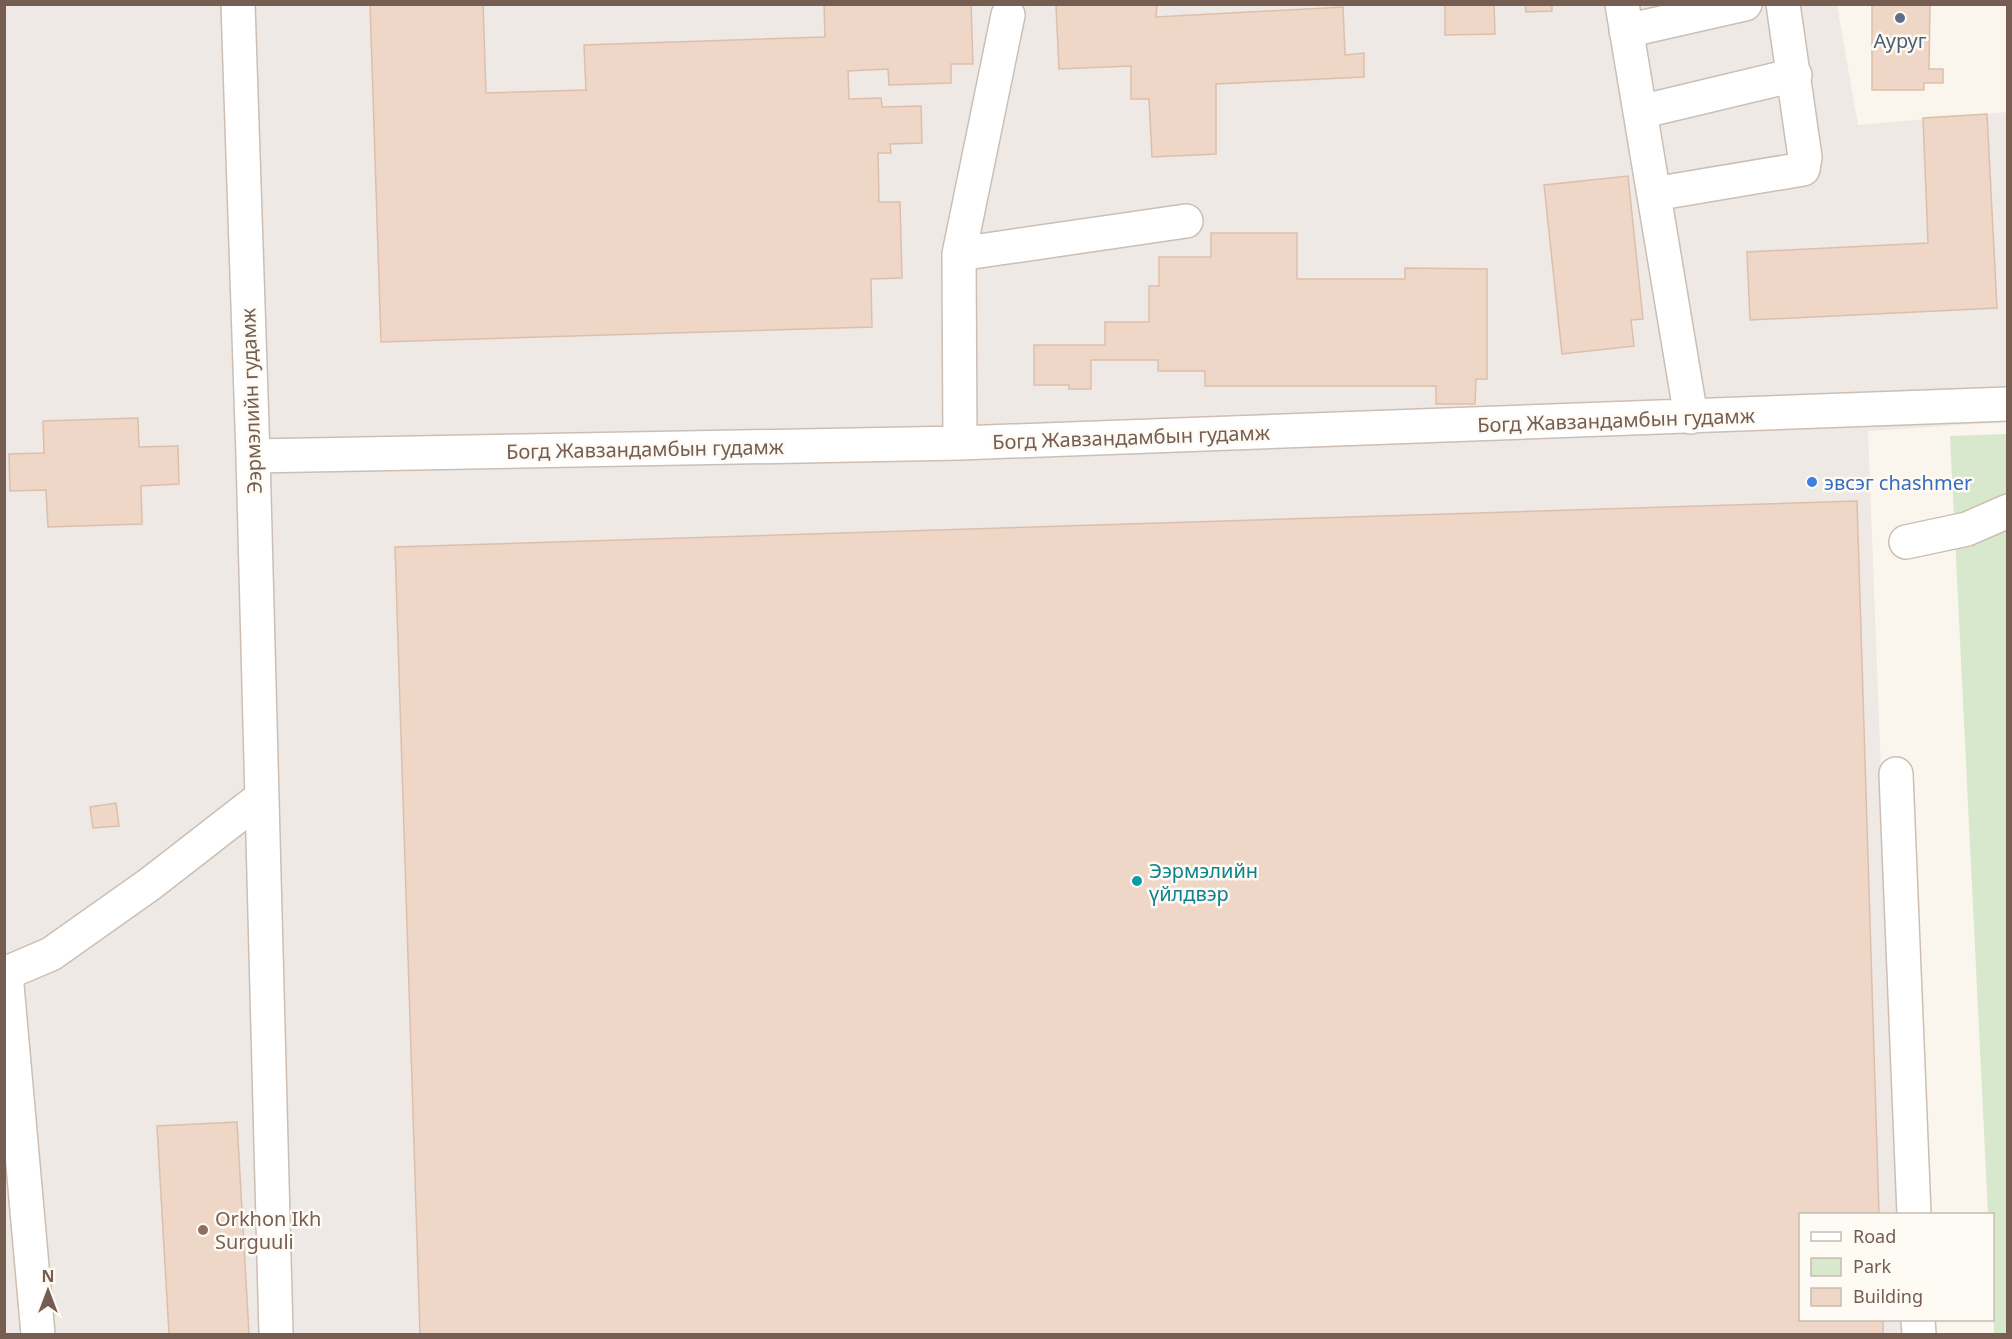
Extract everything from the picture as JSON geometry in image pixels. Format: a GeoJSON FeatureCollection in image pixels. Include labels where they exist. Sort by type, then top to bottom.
{"type":"FeatureCollection","features":[{"type":"Feature","properties":{"kind":"street","name":"Ээрмэлийн гудамж"},"geometry":{"type":"LineString","coordinates":[[238,4],[253,456],[276,1335]]}},
{"type":"Feature","properties":{"kind":"street"},"geometry":{"type":"LineString","coordinates":[[1691,417],[1624,18],[1745,4]]}},
{"type":"Feature","properties":{"kind":"street"},"geometry":{"type":"LineString","coordinates":[[1654,194],[1803,169],[1805,157],[1783,4]]}},
{"type":"Feature","properties":{"kind":"street"},"geometry":{"type":"LineString","coordinates":[[960,443],[959,254],[1008,15]]}},
{"type":"Feature","properties":{"kind":"street"},"geometry":{"type":"LineString","coordinates":[[1640,112],[1795,75]]}},
{"type":"Feature","properties":{"kind":"street"},"geometry":{"type":"LineString","coordinates":[[959,254],[1186,221]]}},
{"type":"Feature","properties":{"kind":"street","name":"Богд Жавзандамбын гудамж"},"geometry":{"type":"LineString","coordinates":[[253,456],[960,443],[2007,404]]}},
{"type":"Feature","properties":{"kind":"street"},"geometry":{"type":"LineString","coordinates":[[1906,542],[1967,530],[2007,511]]}},
{"type":"Feature","properties":{"kind":"street"},"geometry":{"type":"LineString","coordinates":[[1896,774],[1914,1213]]}},
{"type":"Feature","properties":{"kind":"street"},"geometry":{"type":"LineString","coordinates":[[38,1335],[5,974],[51,954],[150,884],[262,797]]}},
{"type":"Feature","properties":{"kind":"shaded area"},"geometry":{"type":"Polygon","coordinates":[[[5,5],[1837,5],[1858,125],[2007,112],[2007,422],[1868,431],[1898,1213],[1799,1213],[1799,1321],[1902,1321],[1903,1334],[5,1334],[5,5]]]}},
{"type":"Feature","properties":{"kind":"green space"},"geometry":{"type":"Polygon","coordinates":[[[2007,434],[2007,1334],[1994,1334],[1994,1213],[1988,1213],[1950,436],[2007,434]]]}},
{"type":"Feature","properties":{"kind":"building"},"geometry":{"type":"Polygon","coordinates":[[[370,4],[483,4],[486,93],[586,90],[584,45],[825,37],[824,4],[971,4],[973,64],[951,64],[951,83],[889,85],[888,69],[848,71],[849,99],[881,98],[882,107],[921,106],[922,143],[890,144],[891,153],[878,153],[879,202],[900,202],[902,278],[871,279],[872,327],[381,342],[370,4]]]}},
{"type":"Feature","properties":{"kind":"building"},"geometry":{"type":"Polygon","coordinates":[[[1445,4],[1494,4],[1495,34],[1445,35],[1445,4]]]}},
{"type":"Feature","properties":{"kind":"building"},"geometry":{"type":"Polygon","coordinates":[[[1525,4],[1552,4],[1552,11],[1526,12],[1525,4]]]}},
{"type":"Feature","properties":{"kind":"building"},"geometry":{"type":"Polygon","coordinates":[[[1872,4],[1930,4],[1929,69],[1943,69],[1943,83],[1924,83],[1924,90],[1872,90],[1872,4]]]}},
{"type":"Feature","properties":{"kind":"building"},"geometry":{"type":"Polygon","coordinates":[[[1056,5],[1157,5],[1156,17],[1343,7],[1345,55],[1364,53],[1364,77],[1216,84],[1216,154],[1152,157],[1149,99],[1131,99],[1131,66],[1059,69],[1056,5]]]}},
{"type":"Feature","properties":{"kind":"building"},"geometry":{"type":"Polygon","coordinates":[[[1987,114],[1997,308],[1750,320],[1747,252],[1928,243],[1923,118],[1987,114]]]}},
{"type":"Feature","properties":{"kind":"building"},"geometry":{"type":"Polygon","coordinates":[[[1628,176],[1643,319],[1631,320],[1634,346],[1562,354],[1544,185],[1628,176]]]}},
{"type":"Feature","properties":{"kind":"building"},"geometry":{"type":"Polygon","coordinates":[[[1211,233],[1297,233],[1297,279],[1405,279],[1405,268],[1487,269],[1487,379],[1476,379],[1475,404],[1436,404],[1436,386],[1205,386],[1205,371],[1158,371],[1158,360],[1091,360],[1091,389],[1069,389],[1069,385],[1034,385],[1034,345],[1105,345],[1105,322],[1149,322],[1149,286],[1159,286],[1159,257],[1211,257],[1211,233]]]}},
{"type":"Feature","properties":{"kind":"building"},"geometry":{"type":"Polygon","coordinates":[[[138,418],[139,447],[178,446],[179,484],[141,486],[142,524],[48,527],[46,490],[10,491],[9,454],[44,453],[43,421],[138,418]]]}},
{"type":"Feature","properties":{"kind":"building","name":"Ээрмэлийн үйлдвэр"},"geometry":{"type":"Polygon","coordinates":[[[1857,501],[1879,1213],[1799,1213],[1799,1321],[1883,1321],[1883,1334],[420,1334],[395,547],[1857,501]]]}},
{"type":"Feature","properties":{"kind":"building"},"geometry":{"type":"Polygon","coordinates":[[[116,803],[119,826],[93,828],[90,807],[116,803]]]}},
{"type":"Feature","properties":{"kind":"building","name":"Orkhon Ikh Surguuli"},"geometry":{"type":"Polygon","coordinates":[[[237,1122],[249,1334],[169,1334],[157,1126],[237,1122]]]}},
{"type":"Feature","properties":{"kind":"place","name":"Ауруг"},"geometry":{"type":"Point","coordinates":[1900,18]}},
{"type":"Feature","properties":{"kind":"place","name":"эвсэг chashmer"},"geometry":{"type":"Point","coordinates":[1812,482]}},
{"type":"Feature","properties":{"kind":"place","name":"Ээрмэлийн үйлдвэр"},"geometry":{"type":"Point","coordinates":[1137,881]}},
{"type":"Feature","properties":{"kind":"place","name":"Orkhon Ikh Surguuli"},"geometry":{"type":"Point","coordinates":[203,1230]}}]}
